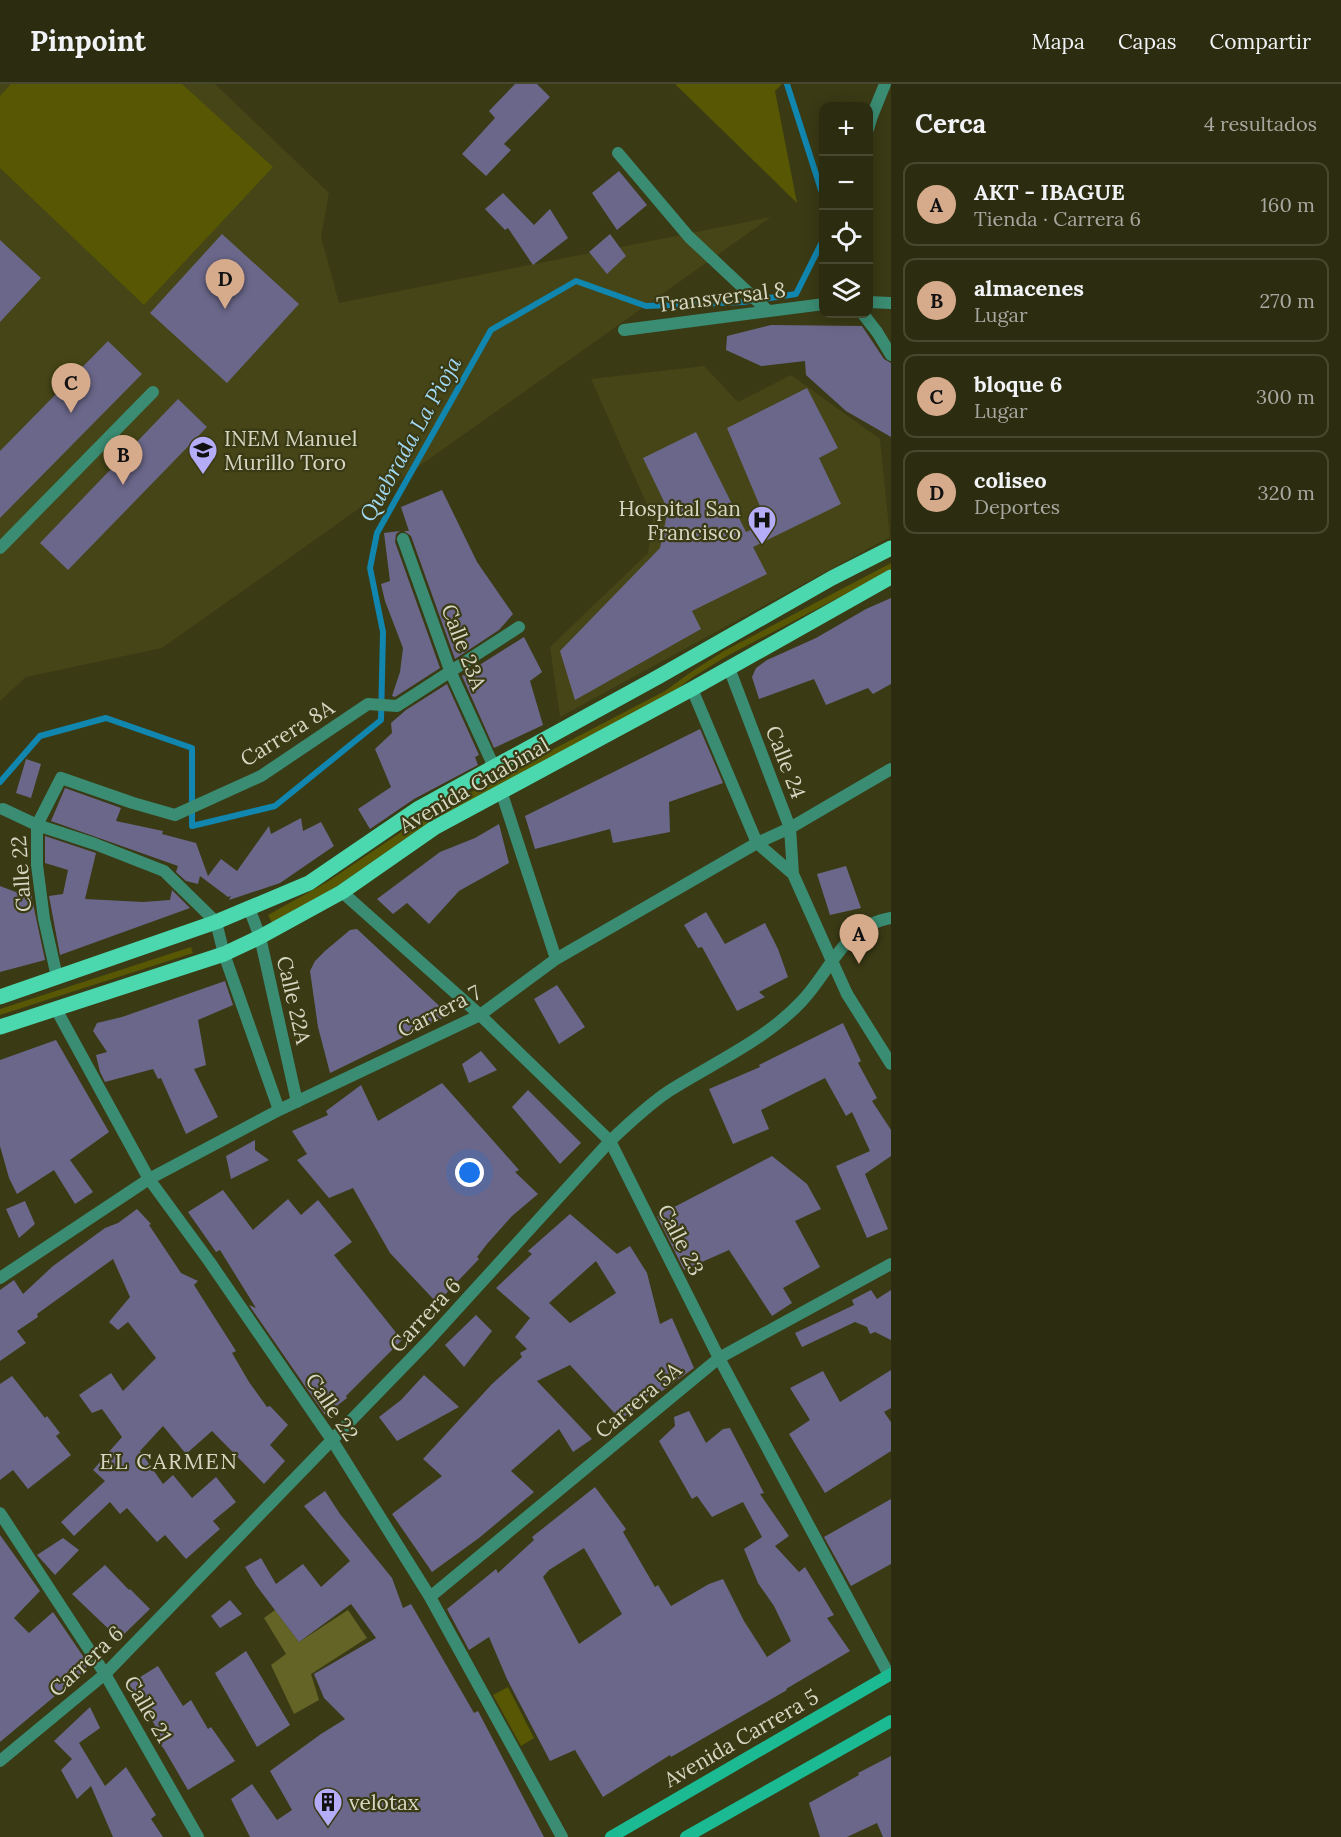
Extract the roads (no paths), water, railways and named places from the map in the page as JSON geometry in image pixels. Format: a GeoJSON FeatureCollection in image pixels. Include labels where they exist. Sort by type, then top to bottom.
{"type":"FeatureCollection","features":[{"type":"Feature","properties":{"kind":"main road","name":"Avenida Guabinal"},"geometry":{"type":"LineString","coordinates":[[0,997],[57,975],[216,922],[309,883],[419,808],[658,677],[832,578],[891,548]]}},
{"type":"Feature","properties":{"kind":"main road","name":"Avenida Guabinal"},"geometry":{"type":"LineString","coordinates":[[0,1027],[225,954],[260,937],[342,892],[434,828],[692,689],[891,578]]}},
{"type":"Feature","properties":{"kind":"main road","name":"Avenida Carrera 5"},"geometry":{"type":"LineString","coordinates":[[611,1837],[890,1675]]}},
{"type":"Feature","properties":{"kind":"main road"},"geometry":{"type":"LineString","coordinates":[[686,1837],[891,1721]]}},
{"type":"Feature","properties":{"kind":"street"},"geometry":{"type":"LineString","coordinates":[[873,114],[885,84]]}},
{"type":"Feature","properties":{"kind":"street"},"geometry":{"type":"LineString","coordinates":[[618,153],[689,237],[767,310]]}},
{"type":"Feature","properties":{"kind":"street"},"geometry":{"type":"LineString","coordinates":[[873,302],[891,303]]}},
{"type":"Feature","properties":{"kind":"street","name":"Transversal 8"},"geometry":{"type":"LineString","coordinates":[[624,330],[819,305]]}},
{"type":"Feature","properties":{"kind":"street"},"geometry":{"type":"LineString","coordinates":[[866,318],[891,355]]}},
{"type":"Feature","properties":{"kind":"street"},"geometry":{"type":"LineString","coordinates":[[0,548],[153,392]]}},
{"type":"Feature","properties":{"kind":"street","name":"Calle 23A"},"geometry":{"type":"LineString","coordinates":[[403,539],[451,673],[494,767]]}},
{"type":"Feature","properties":{"kind":"street","name":"Carrera 8A"},"geometry":{"type":"LineString","coordinates":[[61,778],[132,803],[175,815],[261,776],[368,704],[397,706],[519,627]]}},
{"type":"Feature","properties":{"kind":"street","name":"Calle 24"},"geometry":{"type":"LineString","coordinates":[[729,668],[790,828],[793,874],[847,994],[891,1064]]}},
{"type":"Feature","properties":{"kind":"street","name":"Calle 24"},"geometry":{"type":"LineString","coordinates":[[692,689],[757,843],[793,874]]}},
{"type":"Feature","properties":{"kind":"street","name":"Carrera 7"},"geometry":{"type":"LineString","coordinates":[[0,1278],[149,1179],[279,1110],[480,1015],[556,959],[891,769]]}},
{"type":"Feature","properties":{"kind":"street","name":"Calle 22"},"geometry":{"type":"LineString","coordinates":[[57,975],[44,919],[37,864],[37,825],[61,778]]}},
{"type":"Feature","properties":{"kind":"street"},"geometry":{"type":"LineString","coordinates":[[501,791],[556,959]]}},
{"type":"Feature","properties":{"kind":"street"},"geometry":{"type":"LineString","coordinates":[[3,809],[37,825],[95,844],[164,871],[216,922],[279,1110]]}},
{"type":"Feature","properties":{"kind":"street","name":"Calle 23"},"geometry":{"type":"LineString","coordinates":[[342,892],[480,1015],[610,1142],[719,1358],[890,1675]]}},
{"type":"Feature","properties":{"kind":"street","name":"Calle 22A"},"geometry":{"type":"LineString","coordinates":[[249,908],[260,937],[297,1102]]}},
{"type":"Feature","properties":{"kind":"street","name":"Carrera 6"},"geometry":{"type":"LineString","coordinates":[[0,1761],[105,1674],[429,1340],[630,1123],[667,1093],[760,1036],[801,1002],[851,936],[877,920],[891,918]]}},
{"type":"Feature","properties":{"kind":"street","name":"Calle 22"},"geometry":{"type":"LineString","coordinates":[[56,1009],[149,1179],[209,1261],[332,1440],[430,1598],[562,1837]]}},
{"type":"Feature","properties":{"kind":"street","name":"Carrera 5A"},"geometry":{"type":"LineString","coordinates":[[430,1598],[719,1358],[891,1264]]}},
{"type":"Feature","properties":{"kind":"street","name":"Calle 21"},"geometry":{"type":"LineString","coordinates":[[0,1513],[105,1674],[198,1837]]}},
{"type":"Feature","properties":{"kind":"waterway","name":"Quebrada La Pioja"},"geometry":{"type":"LineString","coordinates":[[787,84],[819,183]]}},
{"type":"Feature","properties":{"kind":"waterway","name":"Quebrada La Pioja"},"geometry":{"type":"LineString","coordinates":[[0,782],[40,736],[106,718],[192,748],[192,826],[275,806],[381,720],[383,632],[370,568],[377,533],[491,330],[576,281],[646,306],[743,302],[796,294],[819,248]]}},
{"type":"Feature","properties":{"kind":"place","name":"coliseo"},"geometry":{"type":"Point","coordinates":[225,309]}},
{"type":"Feature","properties":{"kind":"place","name":"bloque 6"},"geometry":{"type":"Point","coordinates":[71,413]}},
{"type":"Feature","properties":{"kind":"place","name":"INEM Manuel Murillo Toro"},"geometry":{"type":"Point","coordinates":[203,476]}},
{"type":"Feature","properties":{"kind":"place","name":"almacenes"},"geometry":{"type":"Point","coordinates":[123,485]}},
{"type":"Feature","properties":{"kind":"place","name":"Hospital San Francisco"},"geometry":{"type":"Point","coordinates":[762,546]}},
{"type":"Feature","properties":{"kind":"place","name":"AKT - IBAGUE"},"geometry":{"type":"Point","coordinates":[859,964]}},
{"type":"Feature","properties":{"kind":"place","name":"velotax"},"geometry":{"type":"Point","coordinates":[328,1828]}},
{"type":"Feature","properties":{"kind":"district","name":"EL CARMEN"},"geometry":{"type":"Point","coordinates":[169,1461]}}]}
